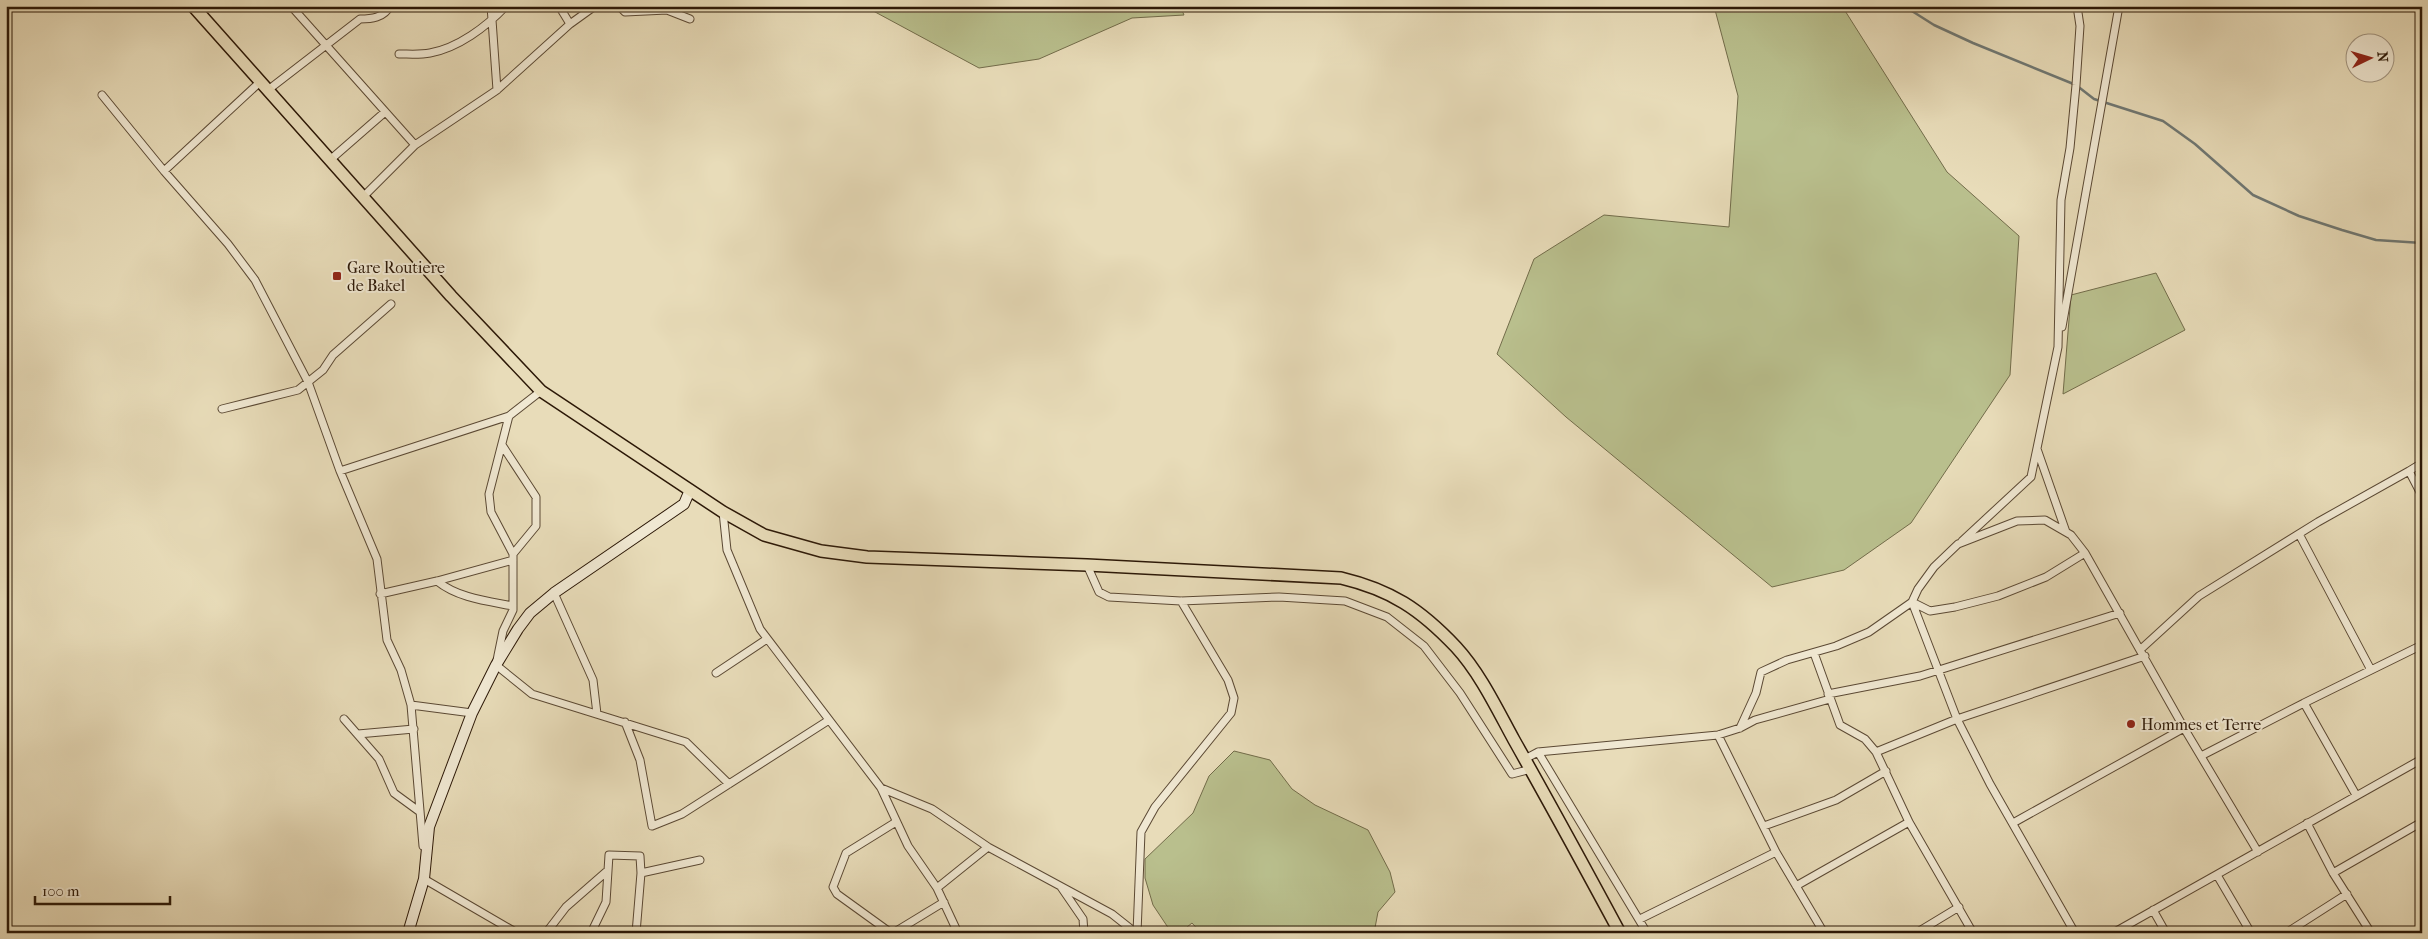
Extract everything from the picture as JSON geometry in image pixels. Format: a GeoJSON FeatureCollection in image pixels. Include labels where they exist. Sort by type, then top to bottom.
{"type":"FeatureCollection","features":[{"type":"Feature","properties":{"kind":"main road"},"geometry":{"type":"LineString","coordinates":[[193,6],[452,296],[541,391],[722,512],[764,535],[788,543],[846,555],[1294,574],[1341,578],[1372,586],[1419,612],[1457,648],[1493,702],[1620,933]]}},
{"type":"Feature","properties":{"kind":"street"},"geometry":{"type":"LineString","coordinates":[[290,6],[415,145]]}},
{"type":"Feature","properties":{"kind":"street"},"geometry":{"type":"LineString","coordinates":[[164,171],[264,86],[326,45],[360,19],[376,19],[388,10],[390,6]]}},
{"type":"Feature","properties":{"kind":"street"},"geometry":{"type":"LineString","coordinates":[[491,6],[496,90]]}},
{"type":"Feature","properties":{"kind":"street"},"geometry":{"type":"LineString","coordinates":[[398,54],[428,53],[448,48],[492,21],[506,6]]}},
{"type":"Feature","properties":{"kind":"street"},"geometry":{"type":"LineString","coordinates":[[559,6],[570,24]]}},
{"type":"Feature","properties":{"kind":"street"},"geometry":{"type":"LineString","coordinates":[[363,197],[415,145],[496,90],[570,24],[595,6]]}},
{"type":"Feature","properties":{"kind":"street"},"geometry":{"type":"LineString","coordinates":[[619,6],[625,12],[667,10],[690,19]]}},
{"type":"Feature","properties":{"kind":"street"},"geometry":{"type":"LineString","coordinates":[[2058,347],[2061,200],[2070,148],[2076,84],[2080,26],[2077,6]]}},
{"type":"Feature","properties":{"kind":"street"},"geometry":{"type":"LineString","coordinates":[[1740,728],[1756,693],[1761,672],[1787,660],[1814,653],[1869,632],[1912,602],[1918,589],[1934,567],[2031,477],[2058,347],[2119,6]]}},
{"type":"Feature","properties":{"kind":"street"},"geometry":{"type":"LineString","coordinates":[[102,95],[164,171],[228,244],[256,280],[308,382],[340,472],[377,559],[387,640],[401,670],[411,705],[425,866]]}},
{"type":"Feature","properties":{"kind":"street"},"geometry":{"type":"LineString","coordinates":[[330,160],[386,112]]}},
{"type":"Feature","properties":{"kind":"street"},"geometry":{"type":"LineString","coordinates":[[222,409],[298,390],[323,370],[333,355],[391,304]]}},
{"type":"Feature","properties":{"kind":"street"},"geometry":{"type":"LineString","coordinates":[[340,472],[509,416],[541,391]]}},
{"type":"Feature","properties":{"kind":"street"},"geometry":{"type":"LineString","coordinates":[[496,665],[503,631],[513,606],[513,557],[492,512],[489,494],[509,416]]}},
{"type":"Feature","properties":{"kind":"street"},"geometry":{"type":"LineString","coordinates":[[380,594],[437,581],[513,557],[536,526],[536,497],[502,445]]}},
{"type":"Feature","properties":{"kind":"street"},"geometry":{"type":"LineString","coordinates":[[2037,449],[2066,532]]}},
{"type":"Feature","properties":{"kind":"street"},"geometry":{"type":"LineString","coordinates":[[1876,752],[1957,719],[2143,652],[2199,596],[2299,534],[2422,463]]}},
{"type":"Feature","properties":{"kind":"street"},"geometry":{"type":"LineString","coordinates":[[2409,471],[2422,496]]}},
{"type":"Feature","properties":{"kind":"street"},"geometry":{"type":"LineString","coordinates":[[408,933],[424,879],[429,828],[472,713],[496,665],[530,613],[554,593],[684,504],[690,490]]}},
{"type":"Feature","properties":{"kind":"street"},"geometry":{"type":"LineString","coordinates":[[722,512],[727,550],[767,639],[881,788],[908,846],[936,888],[958,933]]}},
{"type":"Feature","properties":{"kind":"street"},"geometry":{"type":"LineString","coordinates":[[1958,544],[2017,521],[2044,520],[2071,535],[2085,553],[2143,652],[2200,756],[2258,852]]}},
{"type":"Feature","properties":{"kind":"street"},"geometry":{"type":"LineString","coordinates":[[2299,534],[2371,670]]}},
{"type":"Feature","properties":{"kind":"street"},"geometry":{"type":"LineString","coordinates":[[1912,602],[1930,611],[1998,596],[2046,577],[2085,553]]}},
{"type":"Feature","properties":{"kind":"street"},"geometry":{"type":"LineString","coordinates":[[1087,565],[1099,592],[1109,597],[1180,601],[1278,597],[1345,601],[1387,617],[1424,646],[1460,693],[1512,774],[1528,764],[1538,752],[1718,735],[1740,728],[1755,720],[1829,696],[1938,671],[2120,613]]}},
{"type":"Feature","properties":{"kind":"street"},"geometry":{"type":"LineString","coordinates":[[437,581],[447,589],[469,597],[513,606]]}},
{"type":"Feature","properties":{"kind":"street"},"geometry":{"type":"LineString","coordinates":[[554,593],[593,680],[597,714]]}},
{"type":"Feature","properties":{"kind":"street"},"geometry":{"type":"LineString","coordinates":[[1137,933],[1141,832],[1155,807],[1231,713],[1234,698],[1228,680],[1180,601]]}},
{"type":"Feature","properties":{"kind":"street"},"geometry":{"type":"LineString","coordinates":[[1912,602],[1957,719],[1990,784],[2075,933]]}},
{"type":"Feature","properties":{"kind":"street"},"geometry":{"type":"LineString","coordinates":[[716,673],[767,639]]}},
{"type":"Feature","properties":{"kind":"street"},"geometry":{"type":"LineString","coordinates":[[2200,756],[2422,645]]}},
{"type":"Feature","properties":{"kind":"street"},"geometry":{"type":"LineString","coordinates":[[1814,653],[1840,725],[1865,739],[1876,752],[1910,822],[1973,933]]}},
{"type":"Feature","properties":{"kind":"street"},"geometry":{"type":"LineString","coordinates":[[496,665],[532,694],[686,742],[729,784]]}},
{"type":"Feature","properties":{"kind":"street"},"geometry":{"type":"LineString","coordinates":[[2304,703],[2356,795]]}},
{"type":"Feature","properties":{"kind":"street"},"geometry":{"type":"LineString","coordinates":[[411,705],[472,713]]}},
{"type":"Feature","properties":{"kind":"street"},"geometry":{"type":"LineString","coordinates":[[344,719],[379,759],[394,793],[420,812]]}},
{"type":"Feature","properties":{"kind":"street"},"geometry":{"type":"LineString","coordinates":[[625,722],[640,760],[652,826],[682,814],[829,720]]}},
{"type":"Feature","properties":{"kind":"street"},"geometry":{"type":"LineString","coordinates":[[2013,823],[2184,728]]}},
{"type":"Feature","properties":{"kind":"street"},"geometry":{"type":"LineString","coordinates":[[358,734],[414,729]]}},
{"type":"Feature","properties":{"kind":"street"},"geometry":{"type":"LineString","coordinates":[[1718,735],[1776,852],[1824,933]]}},
{"type":"Feature","properties":{"kind":"street"},"geometry":{"type":"LineString","coordinates":[[1538,752],[1648,933]]}},
{"type":"Feature","properties":{"kind":"street"},"geometry":{"type":"LineString","coordinates":[[2113,933],[2422,759]]}},
{"type":"Feature","properties":{"kind":"street"},"geometry":{"type":"LineString","coordinates":[[1764,826],[1836,800],[1886,771]]}},
{"type":"Feature","properties":{"kind":"street"},"geometry":{"type":"LineString","coordinates":[[881,788],[932,808],[988,848],[1059,884],[1112,914],[1137,933]]}},
{"type":"Feature","properties":{"kind":"street"},"geometry":{"type":"LineString","coordinates":[[896,822],[846,853],[833,887],[837,894],[892,933],[944,902]]}},
{"type":"Feature","properties":{"kind":"street"},"geometry":{"type":"LineString","coordinates":[[1796,886],[1910,822]]}},
{"type":"Feature","properties":{"kind":"street"},"geometry":{"type":"LineString","coordinates":[[2333,873],[2422,822]]}},
{"type":"Feature","properties":{"kind":"street"},"geometry":{"type":"LineString","coordinates":[[2307,823],[2333,873],[2371,933]]}},
{"type":"Feature","properties":{"kind":"street"},"geometry":{"type":"LineString","coordinates":[[936,888],[988,848]]}},
{"type":"Feature","properties":{"kind":"street"},"geometry":{"type":"LineString","coordinates":[[1640,920],[1776,852]]}},
{"type":"Feature","properties":{"kind":"street"},"geometry":{"type":"LineString","coordinates":[[591,933],[606,902],[606,872],[608,858],[612,854],[640,856],[641,873],[636,933]]}},
{"type":"Feature","properties":{"kind":"street"},"geometry":{"type":"LineString","coordinates":[[641,873],[700,860]]}},
{"type":"Feature","properties":{"kind":"street"},"geometry":{"type":"LineString","coordinates":[[546,933],[566,908],[606,872]]}},
{"type":"Feature","properties":{"kind":"street"},"geometry":{"type":"LineString","coordinates":[[2217,875],[2251,933]]}},
{"type":"Feature","properties":{"kind":"street"},"geometry":{"type":"LineString","coordinates":[[424,879],[517,933]]}},
{"type":"Feature","properties":{"kind":"street"},"geometry":{"type":"LineString","coordinates":[[1059,884],[1083,919],[1084,933]]}},
{"type":"Feature","properties":{"kind":"street"},"geometry":{"type":"LineString","coordinates":[[2286,933],[2347,894]]}},
{"type":"Feature","properties":{"kind":"street"},"geometry":{"type":"LineString","coordinates":[[1916,933],[1959,907]]}},
{"type":"Feature","properties":{"kind":"street"},"geometry":{"type":"LineString","coordinates":[[2154,910],[2166,933]]}},
{"type":"Feature","properties":{"kind":"green space"},"geometry":{"type":"Polygon","coordinates":[[[864,6],[1180,6],[1184,15],[1132,18],[1039,59],[979,68],[864,6]]]}},
{"type":"Feature","properties":{"kind":"green space"},"geometry":{"type":"Polygon","coordinates":[[[1714,6],[1842,6],[1947,172],[2019,236],[2010,375],[1911,523],[1844,570],[1772,587],[1566,417],[1497,354],[1534,259],[1604,215],[1729,227],[1738,96],[1714,6]]]}},
{"type":"Feature","properties":{"kind":"green space"},"geometry":{"type":"Polygon","coordinates":[[[2156,273],[2185,330],[2063,394],[2071,295],[2156,273]]]}},
{"type":"Feature","properties":{"kind":"green space"},"geometry":{"type":"Polygon","coordinates":[[[1234,751],[1270,760],[1292,789],[1315,805],[1368,830],[1390,872],[1395,892],[1378,912],[1374,933],[1201,933],[1192,923],[1181,932],[1169,929],[1153,905],[1145,878],[1145,859],[1193,813],[1209,776],[1234,751]]]}},
{"type":"Feature","properties":{"kind":"waterway"},"geometry":{"type":"LineString","coordinates":[[1904,6],[1934,25],[1973,43],[2076,85],[2094,99],[2163,121],[2195,144],[2253,195],[2299,216],[2376,240],[2422,243]]}},
{"type":"Feature","properties":{"kind":"place","name":"Gare Routiere de Bakel"},"geometry":{"type":"Point","coordinates":[337,276]}},
{"type":"Feature","properties":{"kind":"place","name":"Hommes et Terre"},"geometry":{"type":"Point","coordinates":[2131,724]}}]}
